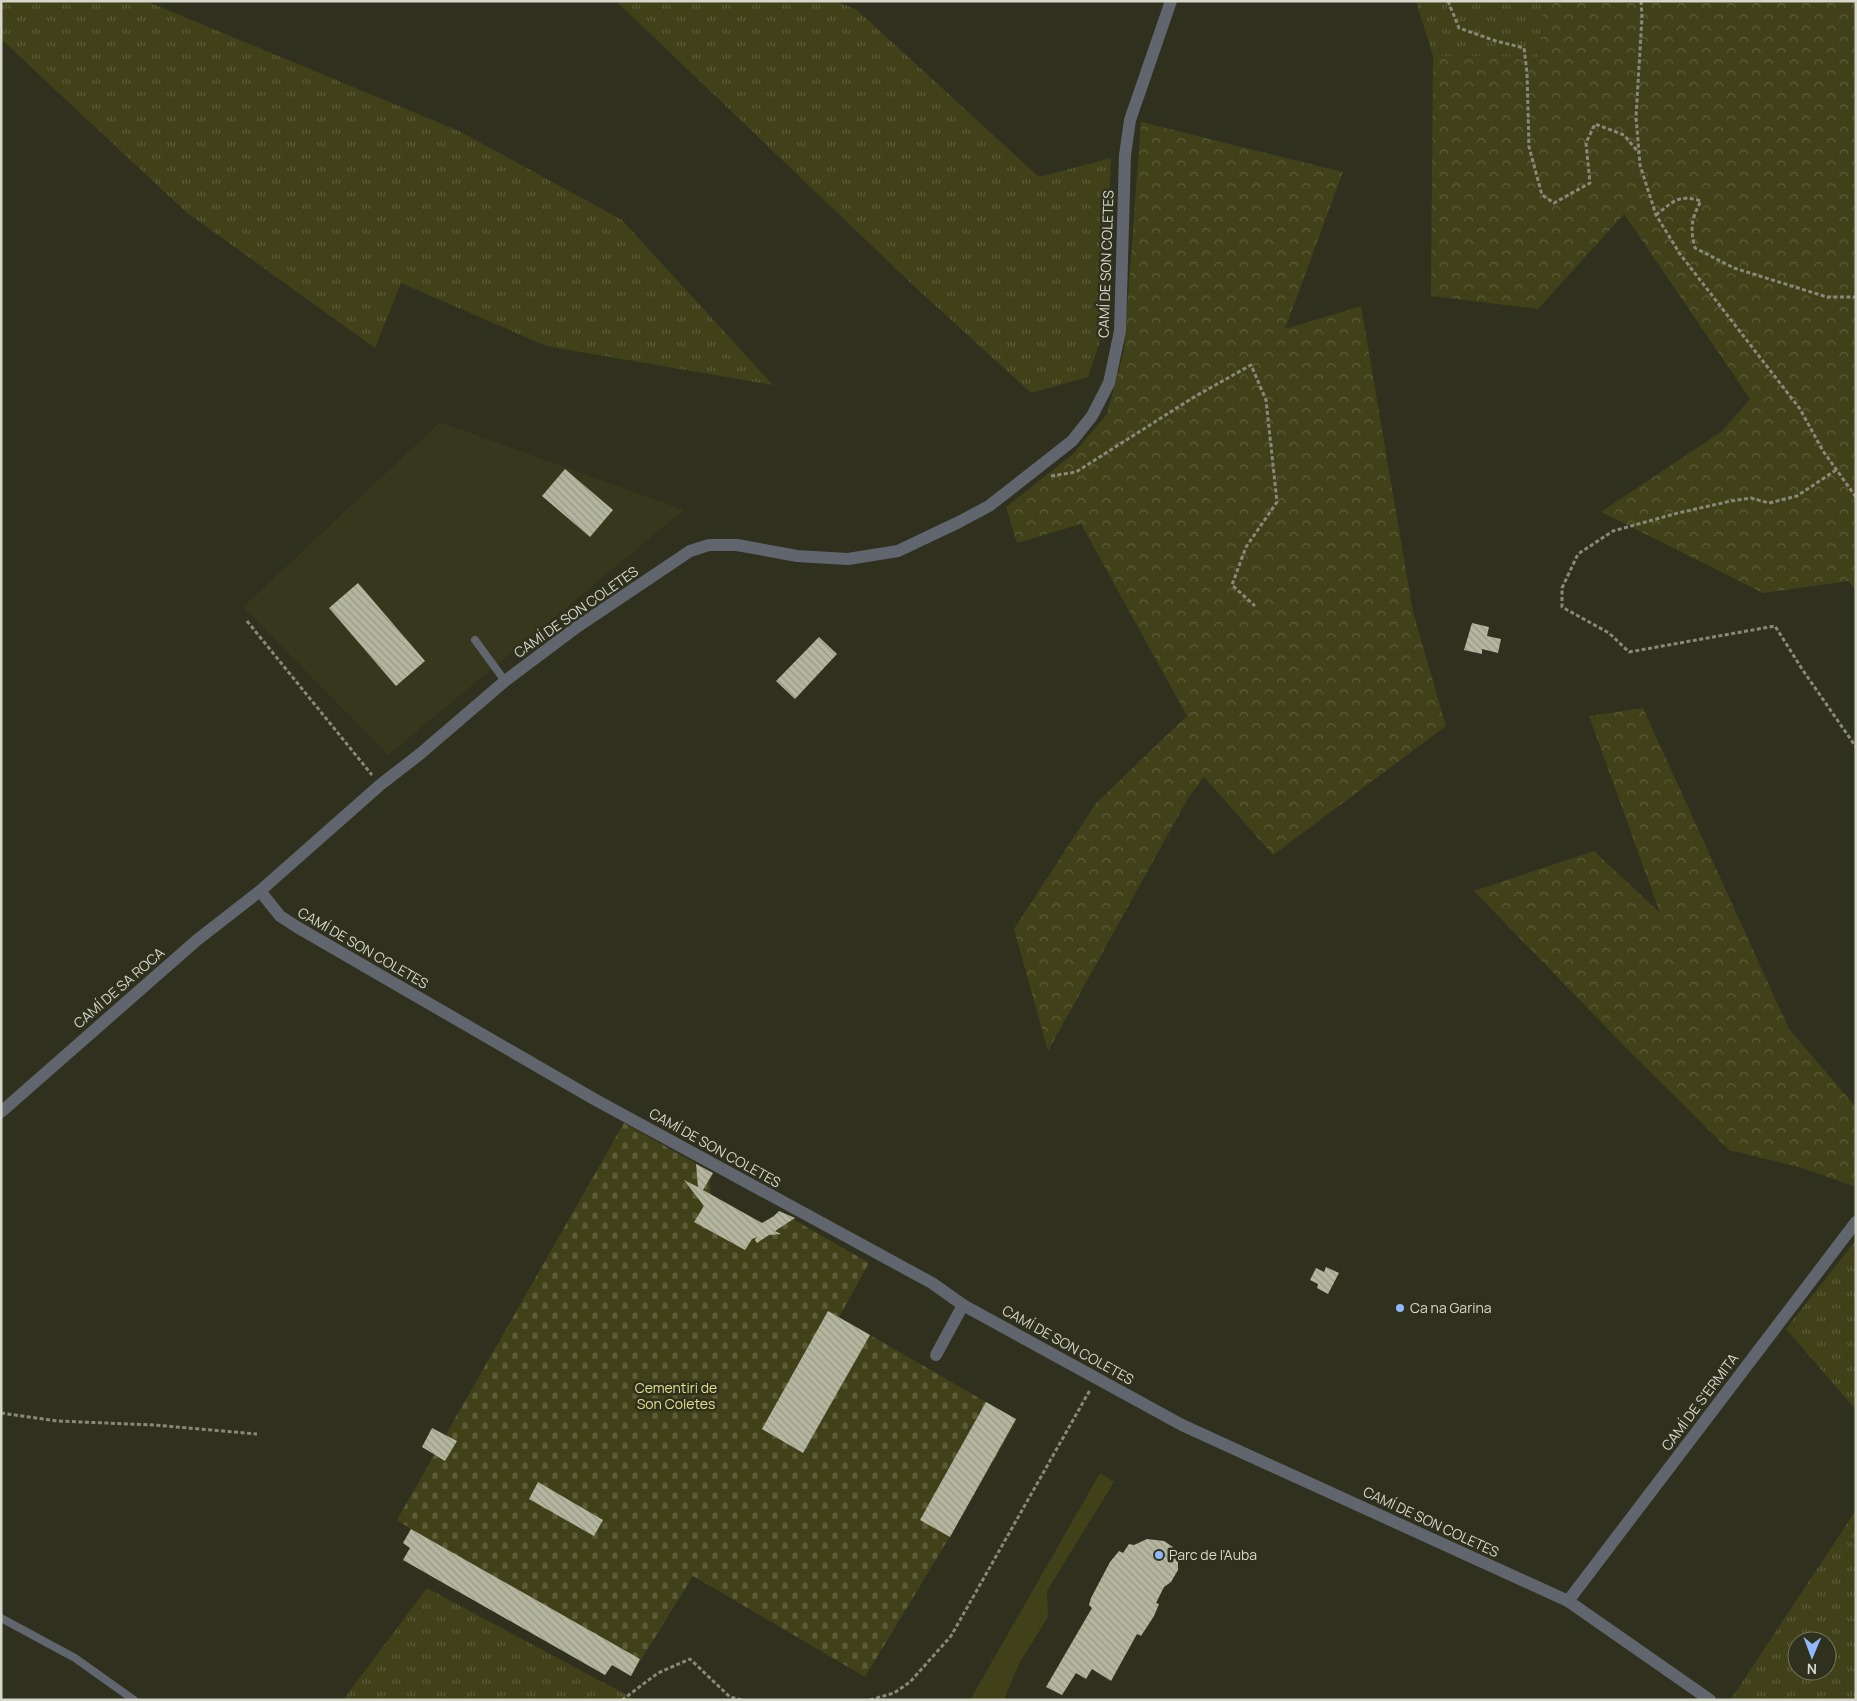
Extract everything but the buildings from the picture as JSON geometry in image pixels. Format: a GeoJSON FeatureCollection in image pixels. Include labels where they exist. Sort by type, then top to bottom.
{"type":"FeatureCollection","features":[{"type":"Feature","properties":{"kind":"street","name":"CAMÍ DE SON COLETES"},"geometry":{"type":"LineString","coordinates":[[1171,1],[1130,120],[1125,155],[1120,331],[1109,383],[1092,416],[1072,441],[989,506],[898,551],[848,559],[798,556],[737,545],[710,545],[690,551],[577,627],[505,681],[420,754],[380,785],[260,891],[280,916],[297,927],[594,1099],[932,1283],[963,1305],[1182,1425],[1568,1601],[1710,1700]]}},
{"type":"Feature","properties":{"kind":"street","name":"CAMÍ DE SA ROCA"},"geometry":{"type":"LineString","coordinates":[[1,1112],[197,940],[260,891]]}},
{"type":"Feature","properties":{"kind":"street","name":"CAMÍ DE S'ERMITA"},"geometry":{"type":"LineString","coordinates":[[1568,1601],[1856,1222]]}},
{"type":"Feature","properties":{"kind":"street"},"geometry":{"type":"LineString","coordinates":[[936,1355],[963,1305]]}},
{"type":"Feature","properties":{"kind":"lane"},"geometry":{"type":"LineString","coordinates":[[474,640],[505,681]]}},
{"type":"Feature","properties":{"kind":"lane"},"geometry":{"type":"LineString","coordinates":[[1,1618],[75,1658],[134,1700]]}},
{"type":"Feature","properties":{"kind":"path"},"geometry":{"type":"LineString","coordinates":[[1448,1],[1459,28],[1496,41],[1524,48],[1527,73],[1529,147],[1542,195],[1554,203],[1590,183],[1586,143],[1595,124],[1624,135],[1639,153]]}},
{"type":"Feature","properties":{"kind":"path"},"geometry":{"type":"LineString","coordinates":[[1641,1],[1642,17],[1636,117],[1640,165],[1656,215],[1680,254],[1800,409],[1822,451],[1856,498]]}},
{"type":"Feature","properties":{"kind":"path"},"geometry":{"type":"LineString","coordinates":[[1656,215],[1678,198],[1689,197],[1701,201],[1694,214],[1691,232],[1695,248],[1734,268],[1827,297],[1856,297]]}},
{"type":"Feature","properties":{"kind":"path"},"geometry":{"type":"LineString","coordinates":[[1030,474],[1053,476],[1076,472],[1194,397],[1251,365],[1266,400],[1277,502],[1246,547],[1232,585],[1255,606]]}},
{"type":"Feature","properties":{"kind":"path"},"geometry":{"type":"LineString","coordinates":[[1836,470],[1798,496],[1770,503],[1751,498],[1731,501],[1613,531],[1578,554],[1562,588],[1562,607],[1609,633],[1630,652],[1775,626],[1802,669],[1856,746]]}},
{"type":"Feature","properties":{"kind":"path"},"geometry":{"type":"LineString","coordinates":[[247,621],[380,785]]}},
{"type":"Feature","properties":{"kind":"path"},"geometry":{"type":"LineString","coordinates":[[870,1700],[894,1693],[910,1682],[951,1636],[1097,1378]]}},
{"type":"Feature","properties":{"kind":"path"},"geometry":{"type":"LineString","coordinates":[[1,1413],[57,1421],[154,1425],[257,1434]]}},
{"type":"Feature","properties":{"kind":"path"},"geometry":{"type":"LineString","coordinates":[[622,1700],[658,1673],[690,1659],[730,1697],[742,1700]]}},
{"type":"Feature","properties":{"kind":"path"},"geometry":{"type":"LineString","coordinates":[[892,1700],[894,1693]]}},
{"type":"Feature","properties":{"kind":"shaded area"},"geometry":{"type":"Polygon","coordinates":[[[440,422],[684,510],[388,755],[243,607],[440,422]]]}},
{"type":"Feature","properties":{"kind":"green space"},"geometry":{"type":"Polygon","coordinates":[[[1,1],[146,1],[459,131],[622,220],[773,385],[546,346],[401,283],[375,348],[186,212],[1,39],[1,1]]]}},
{"type":"Feature","properties":{"kind":"green space"},"geometry":{"type":"Polygon","coordinates":[[[616,1],[836,1],[857,10],[1039,177],[1111,158],[1105,326],[1088,377],[1031,393],[915,287],[616,1]]]}},
{"type":"Feature","properties":{"kind":"green space"},"geometry":{"type":"Polygon","coordinates":[[[1416,1],[1544,1],[1539,57],[1433,56],[1416,1]]]}},
{"type":"Feature","properties":{"kind":"green space"},"geometry":{"type":"Polygon","coordinates":[[[1544,1],[1856,1],[1856,591],[1848,581],[1763,593],[1601,512],[1721,432],[1750,399],[1624,214],[1538,309],[1431,296],[1433,56],[1539,57],[1544,1]]]}},
{"type":"Feature","properties":{"kind":"green space"},"geometry":{"type":"Polygon","coordinates":[[[1141,122],[1343,172],[1285,329],[1361,306],[1413,612],[1446,726],[1273,855],[1204,777],[1188,798],[1048,1051],[1014,929],[1096,803],[1187,716],[1081,524],[1017,543],[1006,507],[1072,455],[1107,414],[1124,351],[1141,122]]]}},
{"type":"Feature","properties":{"kind":"green space"},"geometry":{"type":"Polygon","coordinates":[[[1643,708],[1789,1029],[1856,1107],[1856,1187],[1802,1168],[1729,1150],[1628,1050],[1474,891],[1594,851],[1660,913],[1589,716],[1643,708]]]}},
{"type":"Feature","properties":{"kind":"green space","name":"Cementiri de Son Coletes"},"geometry":{"type":"Polygon","coordinates":[[[624,1123],[713,1173],[710,1181],[711,1195],[746,1219],[755,1223],[762,1223],[779,1211],[869,1263],[839,1317],[1017,1420],[949,1538],[865,1677],[693,1576],[631,1676],[612,1665],[605,1675],[403,1560],[410,1548],[403,1543],[411,1529],[397,1520],[624,1123]]]}},
{"type":"Feature","properties":{"kind":"green space"},"geometry":{"type":"Polygon","coordinates":[[[1856,1240],[1856,1410],[1786,1329],[1856,1240]]]}},
{"type":"Feature","properties":{"kind":"green space"},"geometry":{"type":"Polygon","coordinates":[[[1100,1473],[1114,1482],[1047,1591],[1048,1617],[1020,1662],[1004,1700],[970,1700],[1100,1473]]]}},
{"type":"Feature","properties":{"kind":"green space"},"geometry":{"type":"Polygon","coordinates":[[[1856,1510],[1856,1546],[1841,1533],[1856,1510]]]}},
{"type":"Feature","properties":{"kind":"green space"},"geometry":{"type":"Polygon","coordinates":[[[1841,1533],[1856,1546],[1856,1700],[1731,1699],[1841,1533]]]}},
{"type":"Feature","properties":{"kind":"green space"},"geometry":{"type":"Polygon","coordinates":[[[427,1588],[636,1700],[343,1700],[427,1588]]]}},
{"type":"Feature","properties":{"kind":"place","name":"Ca na Garina"},"geometry":{"type":"Point","coordinates":[1400,1308]}},
{"type":"Feature","properties":{"kind":"place","name":"Parc de l'Auba"},"geometry":{"type":"Point","coordinates":[1159,1555]}}]}
